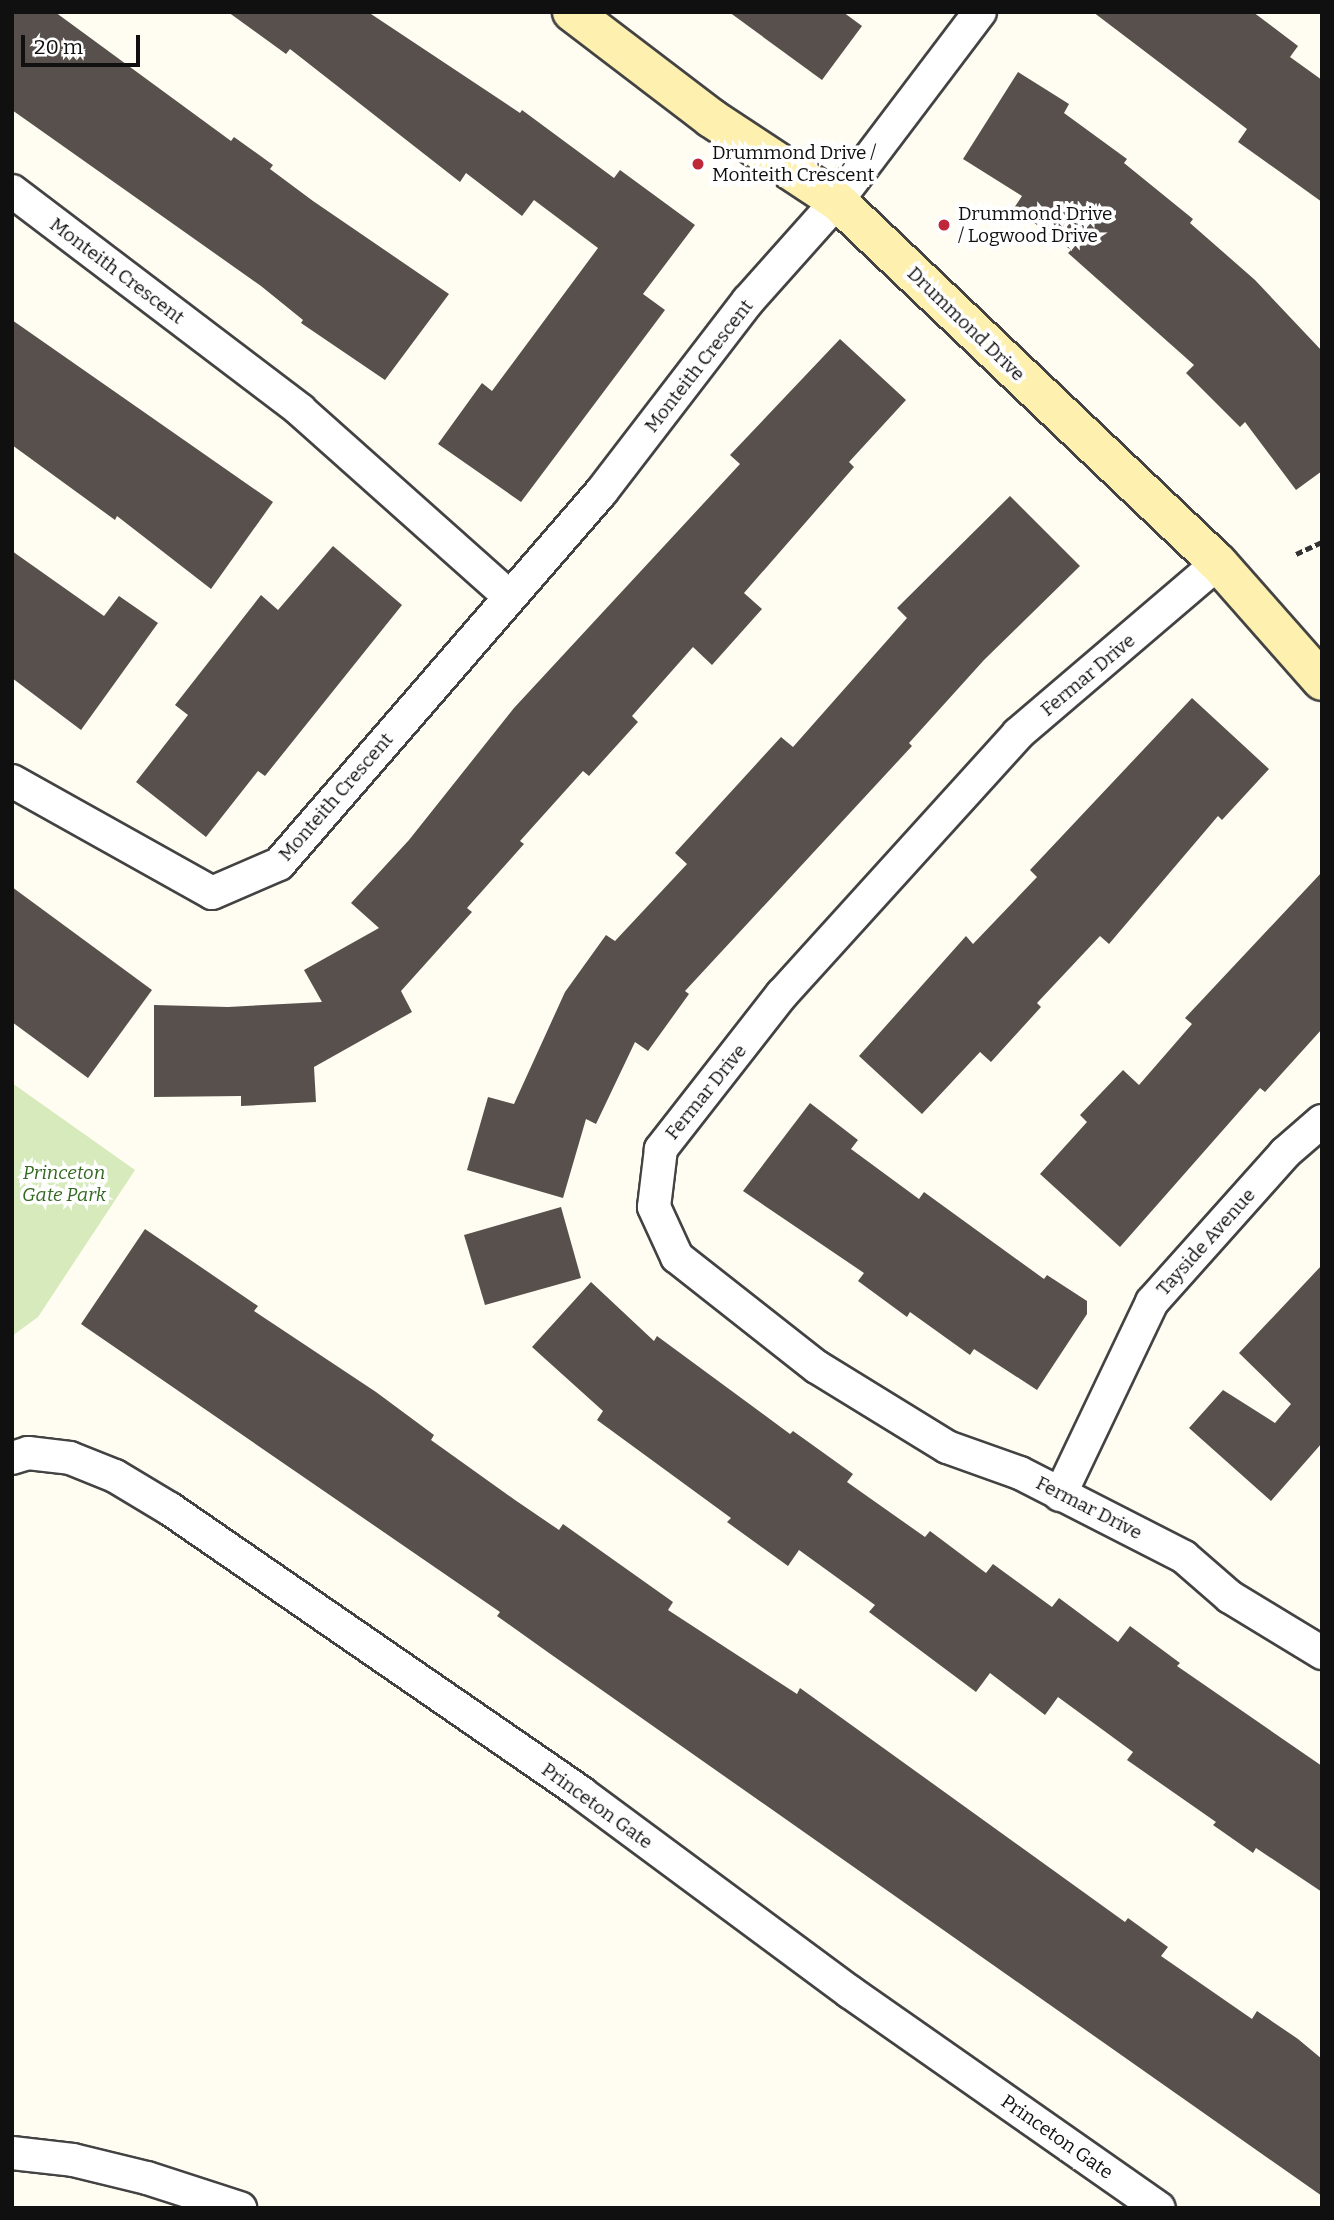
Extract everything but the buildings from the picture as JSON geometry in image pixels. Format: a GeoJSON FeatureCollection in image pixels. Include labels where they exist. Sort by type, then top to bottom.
{"type":"FeatureCollection","features":[{"type":"Feature","properties":{"kind":"street","name":"Drummond Drive"},"geometry":{"type":"LineString","coordinates":[[572,12],[711,118],[837,201],[1217,563],[1322,681]]}},
{"type":"Feature","properties":{"kind":"street","name":"Monteith Crescent"},"geometry":{"type":"LineString","coordinates":[[12,781],[212,894],[279,864],[508,595],[602,491],[748,301],[837,201],[980,12]]}},
{"type":"Feature","properties":{"kind":"street","name":"Monteith Crescent"},"geometry":{"type":"LineString","coordinates":[[12,191],[300,410],[508,595]]}},
{"type":"Feature","properties":{"kind":"street","name":"Fermar Drive"},"geometry":{"type":"LineString","coordinates":[[1217,563],[1018,734],[782,993],[661,1149],[654,1207],[677,1257],[817,1367],[947,1447],[1020,1474],[1184,1557],[1230,1597],[1322,1653]]}},
{"type":"Feature","properties":{"kind":"street","name":"Tayside Avenue"},"geometry":{"type":"LineString","coordinates":[[1060,1495],[1152,1303],[1285,1153],[1322,1121]]}},
{"type":"Feature","properties":{"kind":"street","name":"Princeton Gate"},"geometry":{"type":"LineString","coordinates":[[12,1458],[28,1453],[70,1458],[115,1476],[170,1509],[581,1793],[850,1992],[1158,2208]]}},
{"type":"Feature","properties":{"kind":"street"},"geometry":{"type":"LineString","coordinates":[[12,2152],[73,2160],[147,2178],[240,2208]]}},
{"type":"Feature","properties":{"kind":"path"},"geometry":{"type":"LineString","coordinates":[[1296,554],[1322,542]]}},
{"type":"Feature","properties":{"kind":"green space","name":"Princeton Gate Park"},"geometry":{"type":"Polygon","coordinates":[[[12,1083],[135,1170],[38,1317],[12,1336],[12,1083]]]}},
{"type":"Feature","properties":{"kind":"place","name":"Drummond Drive / Monteith Crescent"},"geometry":{"type":"Point","coordinates":[698,164]}},
{"type":"Feature","properties":{"kind":"place","name":"Drummond Drive / Logwood Drive"},"geometry":{"type":"Point","coordinates":[944,225]}}]}
